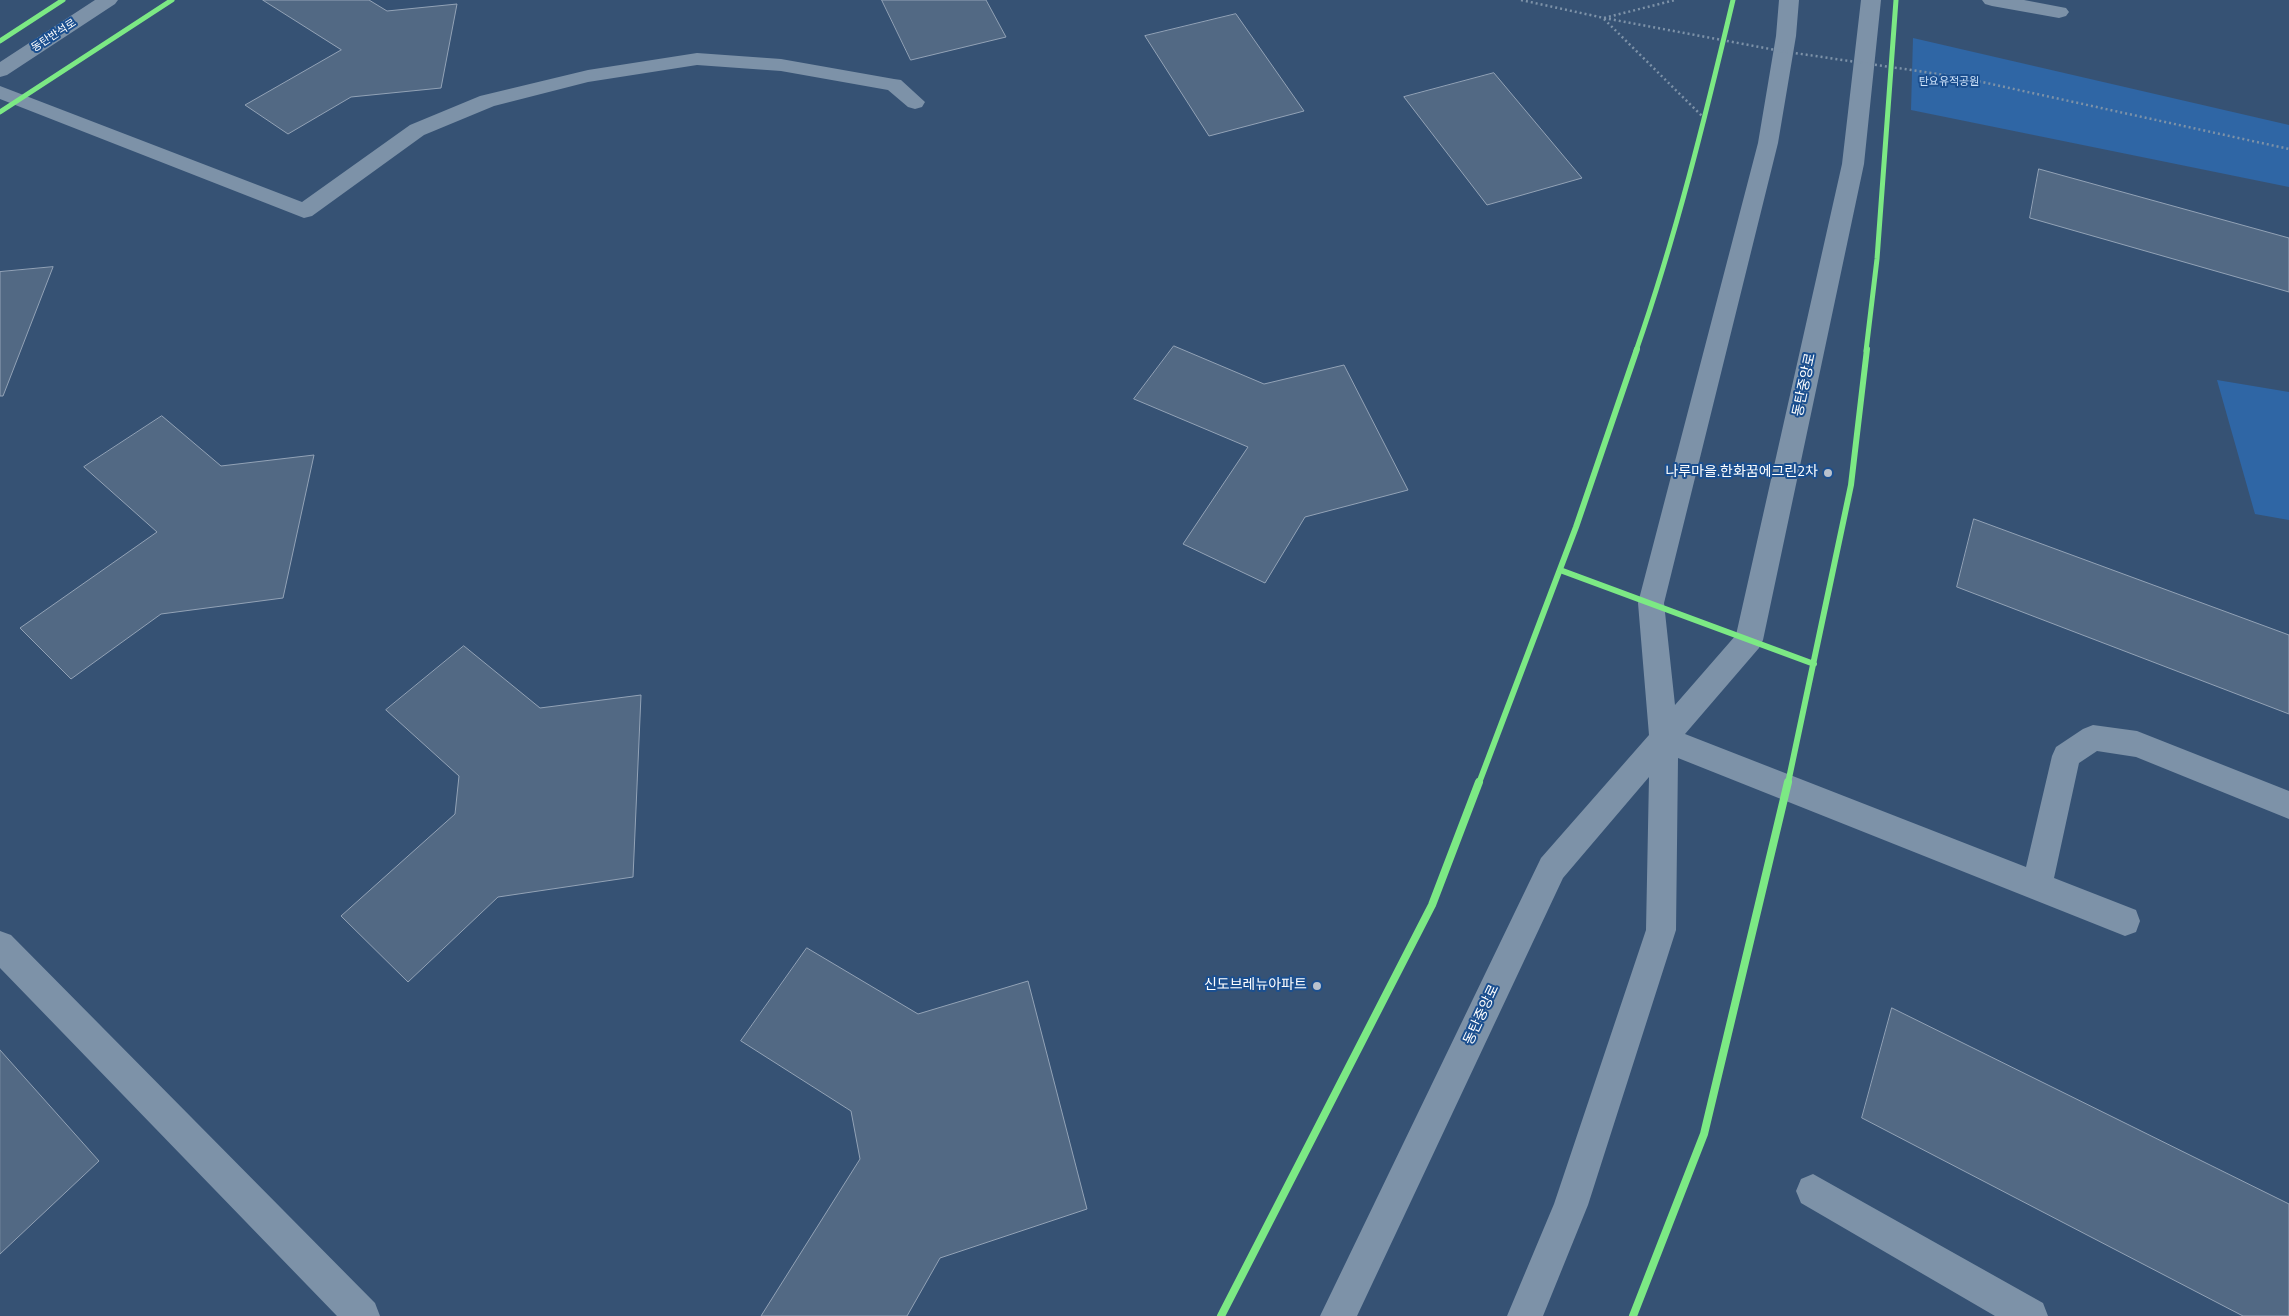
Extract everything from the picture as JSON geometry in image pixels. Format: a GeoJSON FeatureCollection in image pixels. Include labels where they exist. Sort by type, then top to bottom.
{"type":"FeatureCollection","features":[{"type":"Feature","properties":{"kind":"street","name":"동탄반석로"},"geometry":{"type":"LineString","coordinates":[[0,71],[108,0]]}},
{"type":"Feature","properties":{"kind":"street"},"geometry":{"type":"LineString","coordinates":[[1525,1316],[1571,1205],[1660,930],[1664,739],[1651,603],[1768,143],[1786,36],[1789,0]]}},
{"type":"Feature","properties":{"kind":"street","name":"동탄중앙로"},"geometry":{"type":"LineString","coordinates":[[1338,1316],[1552,868],[1749,640],[1853,164],[1871,0]]}},
{"type":"Feature","properties":{"kind":"street"},"geometry":{"type":"LineString","coordinates":[[1992,0],[2059,12]]}},
{"type":"Feature","properties":{"kind":"street"},"geometry":{"type":"LineString","coordinates":[[0,92],[304,210],[417,130],[487,101],[588,76],[697,59],[772,64],[894,85],[915,102]]}},
{"type":"Feature","properties":{"kind":"street"},"geometry":{"type":"LineString","coordinates":[[2038,887],[2066,756],[2093,738],[2137,744],[2289,806]]}},
{"type":"Feature","properties":{"kind":"street"},"geometry":{"type":"LineString","coordinates":[[1664,739],[2125,922]]}},
{"type":"Feature","properties":{"kind":"street"},"geometry":{"type":"LineString","coordinates":[[0,946],[362,1316]]}},
{"type":"Feature","properties":{"kind":"street"},"geometry":{"type":"LineString","coordinates":[[1813,1191],[2030,1316]]}},
{"type":"Feature","properties":{"kind":"path"},"geometry":{"type":"LineString","coordinates":[[1521,0],[1698,37],[1884,68],[1959,77],[2289,150]]}},
{"type":"Feature","properties":{"kind":"path"},"geometry":{"type":"LineString","coordinates":[[1604,18],[1675,0]]}},
{"type":"Feature","properties":{"kind":"path"},"geometry":{"type":"LineString","coordinates":[[1604,18],[1705,119]]}},
{"type":"Feature","properties":{"kind":"path"},"geometry":{"type":"LineString","coordinates":[[1722,47],[1726,28]]}},
{"type":"Feature","properties":{"kind":"path"},"geometry":{"type":"LineString","coordinates":[[1890,80],[1891,60]]}},
{"type":"Feature","properties":{"kind":"path"},"geometry":{"type":"LineString","coordinates":[[1702,128],[1707,110]]}},
{"type":"Feature","properties":{"kind":"green space","name":"탄요유적공원"},"geometry":{"type":"Polygon","coordinates":[[[1913,38],[2289,125],[2289,187],[1911,110],[1913,38]]]}},
{"type":"Feature","properties":{"kind":"green space"},"geometry":{"type":"Polygon","coordinates":[[[2217,380],[2289,392],[2289,520],[2255,514],[2217,380]]]}},
{"type":"Feature","properties":{"kind":"building"},"geometry":{"type":"Polygon","coordinates":[[[263,0],[369,0],[387,11],[457,4],[441,88],[351,97],[288,134],[245,105],[341,50],[263,0]]]}},
{"type":"Feature","properties":{"kind":"building"},"geometry":{"type":"Polygon","coordinates":[[[882,0],[986,0],[1006,37],[911,60],[882,0]]]}},
{"type":"Feature","properties":{"kind":"building"},"geometry":{"type":"Polygon","coordinates":[[[1236,14],[1304,111],[1209,136],[1145,36],[1236,14]]]}},
{"type":"Feature","properties":{"kind":"building"},"geometry":{"type":"Polygon","coordinates":[[[1494,73],[1582,178],[1487,205],[1404,97],[1494,73]]]}},
{"type":"Feature","properties":{"kind":"building"},"geometry":{"type":"Polygon","coordinates":[[[2039,169],[2289,238],[2289,292],[2030,218],[2039,169]]]}},
{"type":"Feature","properties":{"kind":"building"},"geometry":{"type":"Polygon","coordinates":[[[53,267],[3,396],[0,396],[0,272],[53,267]]]}},
{"type":"Feature","properties":{"kind":"building"},"geometry":{"type":"Polygon","coordinates":[[[1174,346],[1264,384],[1344,365],[1408,490],[1305,517],[1265,583],[1183,544],[1248,447],[1134,399],[1174,346]]]}},
{"type":"Feature","properties":{"kind":"building"},"geometry":{"type":"Polygon","coordinates":[[[162,416],[221,466],[314,455],[283,598],[161,614],[71,679],[20,628],[157,532],[84,467],[162,416]]]}},
{"type":"Feature","properties":{"kind":"building"},"geometry":{"type":"Polygon","coordinates":[[[1974,519],[2289,635],[2289,714],[1957,587],[1974,519]]]}},
{"type":"Feature","properties":{"kind":"building"},"geometry":{"type":"Polygon","coordinates":[[[464,646],[540,708],[641,695],[633,877],[498,897],[408,982],[341,916],[455,814],[459,776],[386,710],[464,646]]]}},
{"type":"Feature","properties":{"kind":"building"},"geometry":{"type":"Polygon","coordinates":[[[807,948],[918,1014],[1028,981],[1087,1209],[940,1258],[907,1316],[761,1316],[860,1159],[851,1111],[741,1041],[807,948]]]}},
{"type":"Feature","properties":{"kind":"building"},"geometry":{"type":"Polygon","coordinates":[[[1892,1008],[2289,1204],[2289,1316],[2243,1316],[1862,1118],[1892,1008]]]}},
{"type":"Feature","properties":{"kind":"building"},"geometry":{"type":"Polygon","coordinates":[[[0,1050],[99,1161],[0,1254],[0,1050]]]}},
{"type":"Feature","properties":{"kind":"cycle path"},"geometry":{"type":"LineString","coordinates":[[0,41],[63,0]]}},
{"type":"Feature","properties":{"kind":"cycle path"},"geometry":{"type":"LineString","coordinates":[[0,112],[172,0]]}},
{"type":"Feature","properties":{"kind":"cycle path"},"geometry":{"type":"LineString","coordinates":[[1221,1316],[1432,905],[1576,527],[1659,285],[1692,171],[1733,0]]}},
{"type":"Feature","properties":{"kind":"cycle path"},"geometry":{"type":"LineString","coordinates":[[1633,1316],[1704,1134],[1787,788],[1851,485],[1877,259],[1896,0]]}},
{"type":"Feature","properties":{"kind":"cycle path"},"geometry":{"type":"LineString","coordinates":[[1560,570],[1814,664]]}},
{"type":"Feature","properties":{"kind":"place","name":"나루마을.한화꿈에그린2차"},"geometry":{"type":"Point","coordinates":[1828,473]}},
{"type":"Feature","properties":{"kind":"place","name":"신도브레뉴아파트"},"geometry":{"type":"Point","coordinates":[1317,986]}}]}
